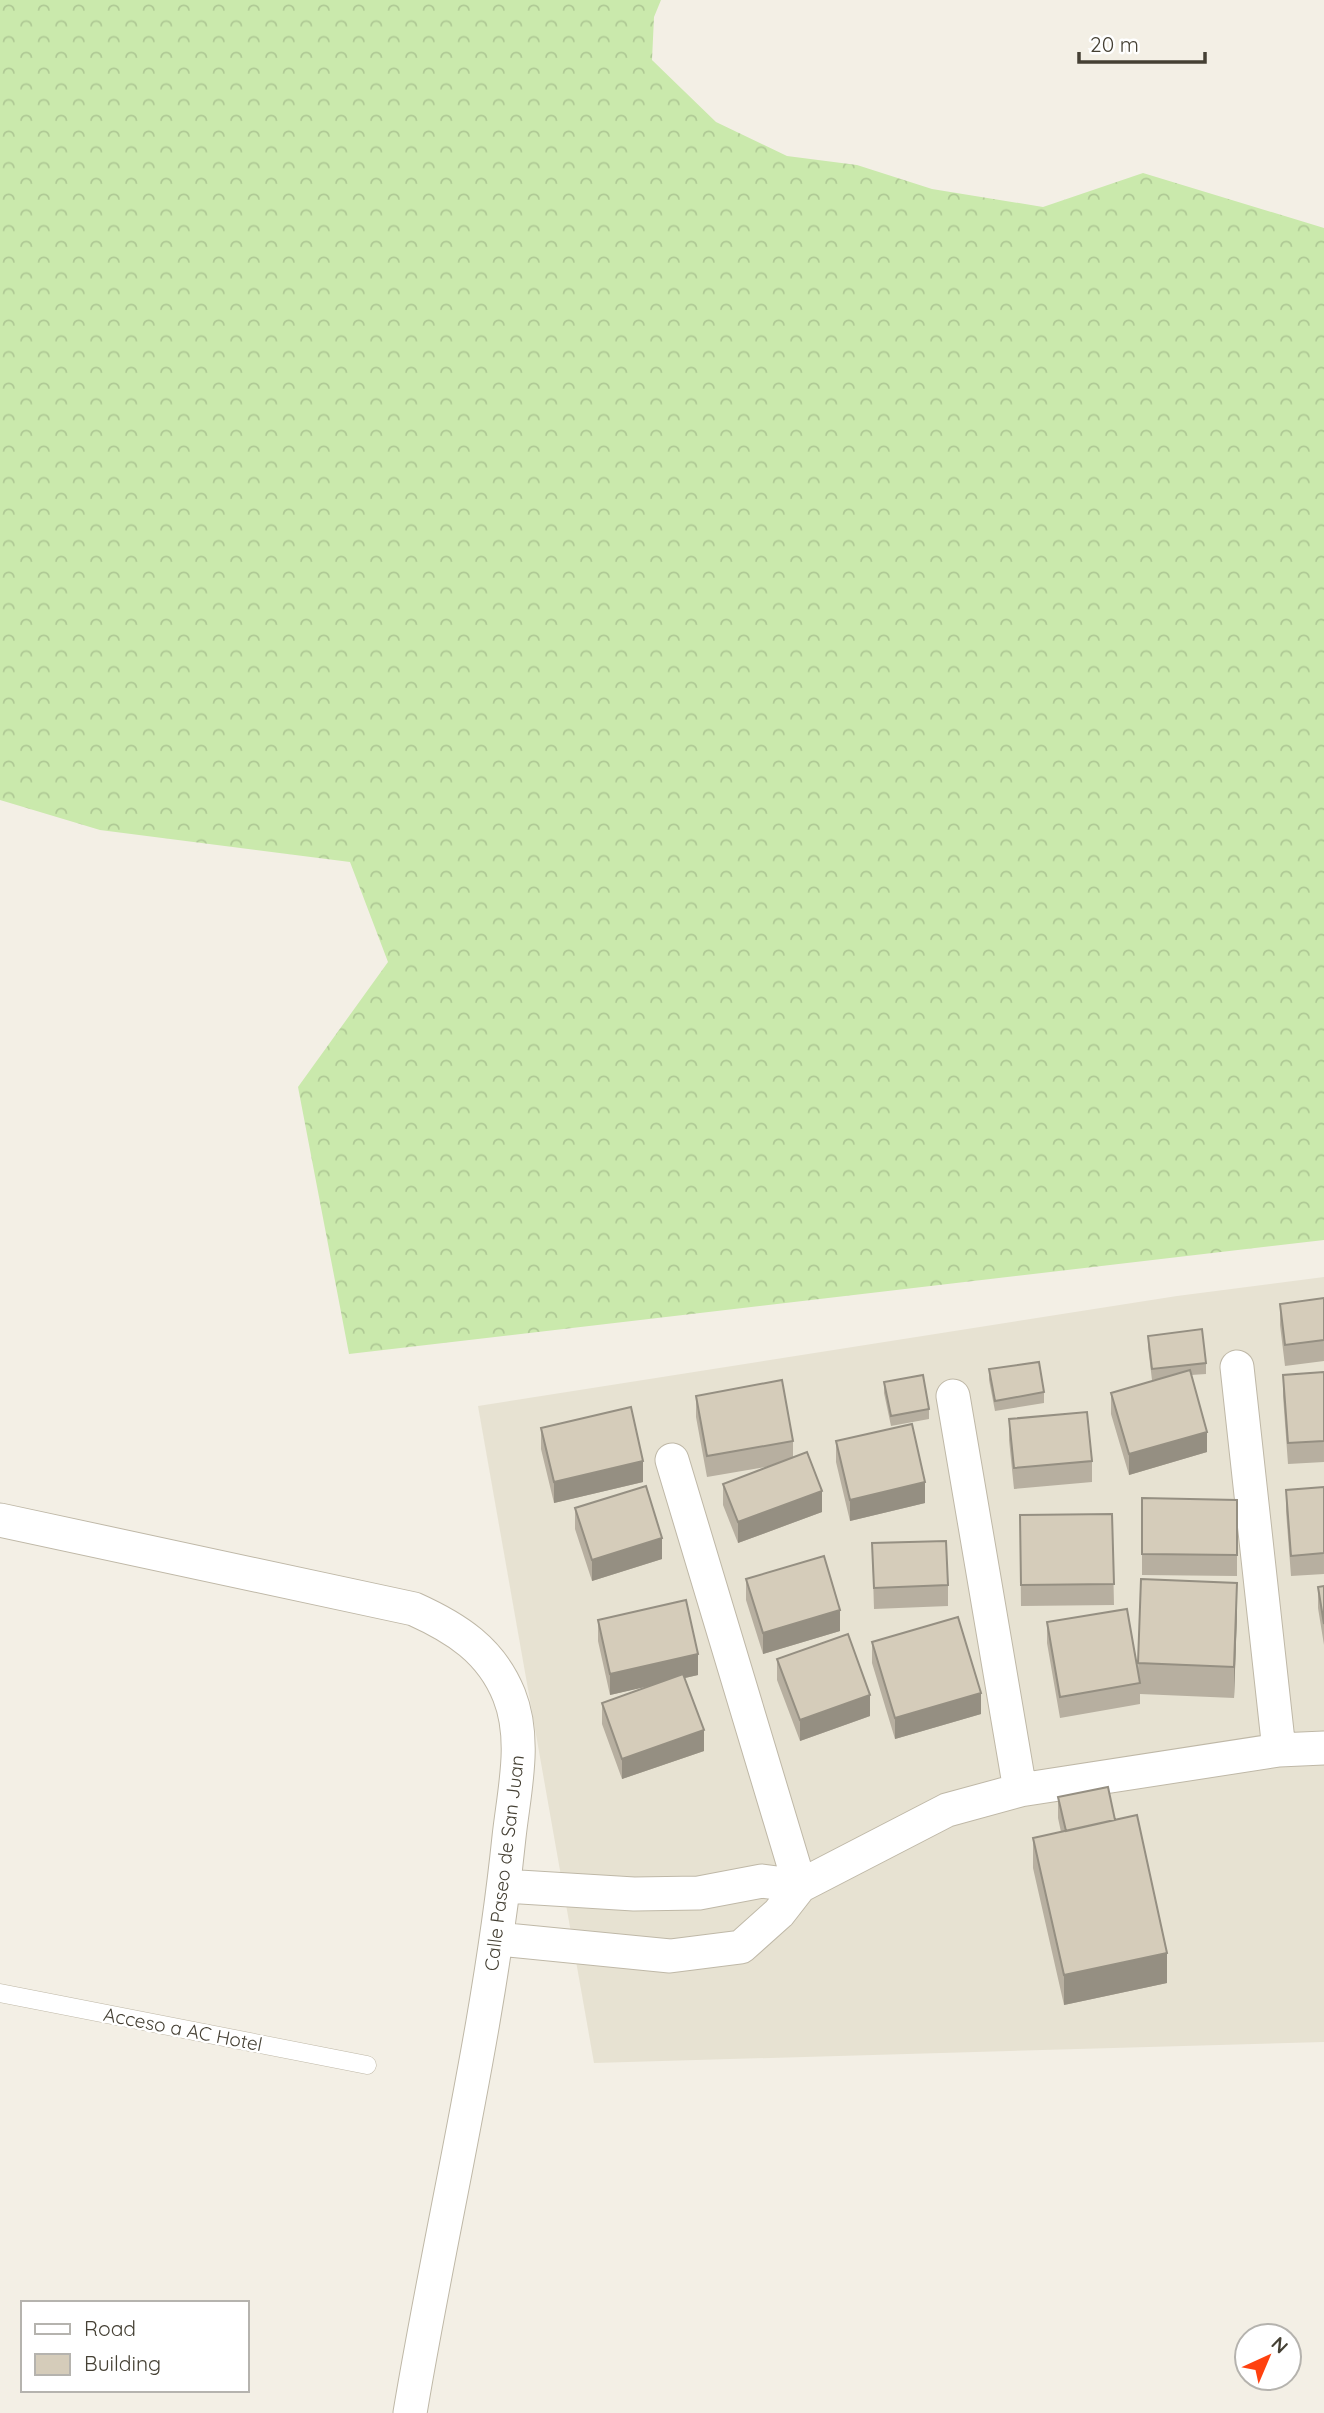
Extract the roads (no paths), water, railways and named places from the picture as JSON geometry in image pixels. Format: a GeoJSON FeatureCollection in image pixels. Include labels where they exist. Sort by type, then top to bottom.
{"type":"FeatureCollection","features":[{"type":"Feature","properties":{"kind":"street"},"geometry":{"type":"LineString","coordinates":[[1237,1367],[1279,1750]]}},
{"type":"Feature","properties":{"kind":"street"},"geometry":{"type":"LineString","coordinates":[[953,1396],[1020,1790]]}},
{"type":"Feature","properties":{"kind":"street"},"geometry":{"type":"LineString","coordinates":[[672,1460],[800,1886]]}},
{"type":"Feature","properties":{"kind":"street","name":"Calle Paseo de San Juan"},"geometry":{"type":"LineString","coordinates":[[0,1520],[414,1609],[454,1627],[486,1657],[509,1696],[520,1738],[498,1939],[410,2413]]}},
{"type":"Feature","properties":{"kind":"street"},"geometry":{"type":"LineString","coordinates":[[498,1939],[670,1956],[741,1947],[779,1913],[800,1886],[947,1810],[1020,1790],[1279,1750],[1324,1748]]}},
{"type":"Feature","properties":{"kind":"street"},"geometry":{"type":"LineString","coordinates":[[504,1886],[634,1894],[699,1893],[762,1881],[800,1886]]}},
{"type":"Feature","properties":{"kind":"lane","name":"Acceso a AC Hotel"},"geometry":{"type":"LineString","coordinates":[[0,1993],[367,2065]]}}]}
